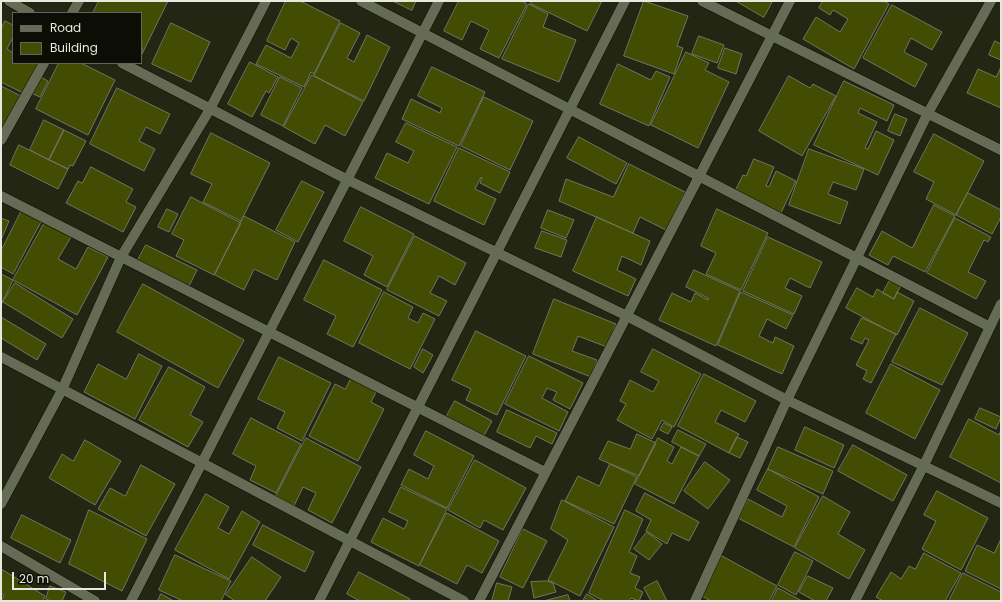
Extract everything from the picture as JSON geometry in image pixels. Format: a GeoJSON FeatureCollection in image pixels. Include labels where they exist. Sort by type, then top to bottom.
{"type":"FeatureCollection","features":[{"type":"Feature","properties":{"kind":"street"},"geometry":{"type":"LineString","coordinates":[[9,1],[28,12]]}},
{"type":"Feature","properties":{"kind":"street"},"geometry":{"type":"LineString","coordinates":[[73,12],[79,1]]}},
{"type":"Feature","properties":{"kind":"street"},"geometry":{"type":"LineString","coordinates":[[1,504],[62,390],[121,257],[210,109],[266,1]]}},
{"type":"Feature","properties":{"kind":"street"},"geometry":{"type":"LineString","coordinates":[[361,1],[990,326]]}},
{"type":"Feature","properties":{"kind":"street"},"geometry":{"type":"LineString","coordinates":[[131,601],[439,1]]}},
{"type":"Feature","properties":{"kind":"street"},"geometry":{"type":"LineString","coordinates":[[319,601],[625,1]]}},
{"type":"Feature","properties":{"kind":"street"},"geometry":{"type":"LineString","coordinates":[[702,1],[1001,150]]}},
{"type":"Feature","properties":{"kind":"street"},"geometry":{"type":"LineString","coordinates":[[479,601],[790,1]]}},
{"type":"Feature","properties":{"kind":"street"},"geometry":{"type":"LineString","coordinates":[[695,601],[787,400],[928,113],[991,1]]}},
{"type":"Feature","properties":{"kind":"street"},"geometry":{"type":"LineString","coordinates":[[1,140],[43,64]]}},
{"type":"Feature","properties":{"kind":"street"},"geometry":{"type":"LineString","coordinates":[[124,64],[348,180],[627,316],[787,400],[1001,503]]}},
{"type":"Feature","properties":{"kind":"street"},"geometry":{"type":"LineString","coordinates":[[1,196],[545,472]]}},
{"type":"Feature","properties":{"kind":"street"},"geometry":{"type":"LineString","coordinates":[[855,601],[924,465],[1001,304]]}},
{"type":"Feature","properties":{"kind":"street"},"geometry":{"type":"LineString","coordinates":[[1,358],[464,601]]}},
{"type":"Feature","properties":{"kind":"street"},"geometry":{"type":"LineString","coordinates":[[1,546],[95,601]]}},
{"type":"Feature","properties":{"kind":"building"},"geometry":{"type":"Polygon","coordinates":[[[99,1],[168,1],[142,54],[142,12],[94,12],[99,1]]]}},
{"type":"Feature","properties":{"kind":"building"},"geometry":{"type":"Polygon","coordinates":[[[286,1],[300,1],[340,21],[314,74],[311,72],[304,87],[256,64],[266,45],[291,58],[299,43],[291,38],[285,50],[267,41],[286,1]]]}},
{"type":"Feature","properties":{"kind":"building"},"geometry":{"type":"Polygon","coordinates":[[[393,1],[416,1],[412,10],[393,1]]]}},
{"type":"Feature","properties":{"kind":"building"},"geometry":{"type":"Polygon","coordinates":[[[459,1],[521,1],[527,4],[499,58],[480,49],[489,30],[471,21],[462,40],[444,31],[459,1]]]}},
{"type":"Feature","properties":{"kind":"building"},"geometry":{"type":"Polygon","coordinates":[[[532,1],[602,1],[587,31],[531,4],[532,1]]]}},
{"type":"Feature","properties":{"kind":"building"},"geometry":{"type":"Polygon","coordinates":[[[644,1],[688,16],[677,46],[683,48],[674,74],[624,56],[644,1]]]}},
{"type":"Feature","properties":{"kind":"building"},"geometry":{"type":"Polygon","coordinates":[[[736,1],[770,1],[772,2],[764,17],[736,1]]]}},
{"type":"Feature","properties":{"kind":"building"},"geometry":{"type":"Polygon","coordinates":[[[823,1],[884,1],[889,4],[854,69],[803,39],[816,17],[840,32],[848,19],[833,10],[830,15],[819,8],[823,1]]]}},
{"type":"Feature","properties":{"kind":"building"},"geometry":{"type":"Polygon","coordinates":[[[529,4],[548,14],[543,27],[576,40],[559,82],[502,59],[529,4]]]}},
{"type":"Feature","properties":{"kind":"building"},"geometry":{"type":"Polygon","coordinates":[[[892,5],[942,32],[932,50],[911,38],[904,52],[927,64],[915,87],[863,58],[892,5]]]}},
{"type":"Feature","properties":{"kind":"building"},"geometry":{"type":"Polygon","coordinates":[[[5,21],[12,24],[12,39],[7,49],[12,52],[12,64],[45,64],[39,76],[48,81],[40,97],[31,93],[29,96],[1,82],[1,30],[5,21]]]}},
{"type":"Feature","properties":{"kind":"building"},"geometry":{"type":"Polygon","coordinates":[[[171,23],[210,42],[191,82],[152,64],[171,23]]]}},
{"type":"Feature","properties":{"kind":"building"},"geometry":{"type":"Polygon","coordinates":[[[341,23],[360,33],[347,58],[354,62],[367,35],[390,47],[364,101],[314,76],[341,23]]]}},
{"type":"Feature","properties":{"kind":"building"},"geometry":{"type":"Polygon","coordinates":[[[699,36],[724,45],[717,63],[692,54],[699,36]]]}},
{"type":"Feature","properties":{"kind":"building"},"geometry":{"type":"Polygon","coordinates":[[[995,41],[1001,44],[1001,60],[989,55],[995,41]]]}},
{"type":"Feature","properties":{"kind":"building"},"geometry":{"type":"Polygon","coordinates":[[[725,48],[742,54],[736,74],[718,68],[725,48]]]}},
{"type":"Feature","properties":{"kind":"building"},"geometry":{"type":"Polygon","coordinates":[[[686,52],[709,63],[705,70],[729,82],[698,148],[651,125],[686,52]]]}},
{"type":"Feature","properties":{"kind":"building"},"geometry":{"type":"Polygon","coordinates":[[[250,62],[278,77],[269,93],[266,91],[252,117],[228,104],[250,62]]]}},
{"type":"Feature","properties":{"kind":"building"},"geometry":{"type":"Polygon","coordinates":[[[58,64],[83,64],[115,80],[88,135],[36,109],[58,64]]]}},
{"type":"Feature","properties":{"kind":"building"},"geometry":{"type":"Polygon","coordinates":[[[618,64],[651,80],[656,71],[670,77],[649,126],[600,104],[618,64]]]}},
{"type":"Feature","properties":{"kind":"building"},"geometry":{"type":"Polygon","coordinates":[[[432,67],[485,92],[459,146],[402,119],[411,99],[440,113],[442,108],[418,96],[432,67]]]}},
{"type":"Feature","properties":{"kind":"building"},"geometry":{"type":"Polygon","coordinates":[[[1001,67],[1001,108],[967,93],[978,69],[996,77],[1001,67]]]}},
{"type":"Feature","properties":{"kind":"building"},"geometry":{"type":"Polygon","coordinates":[[[312,75],[363,102],[345,136],[325,125],[315,144],[284,127],[312,75]]]}},
{"type":"Feature","properties":{"kind":"building"},"geometry":{"type":"Polygon","coordinates":[[[789,76],[810,88],[813,84],[836,96],[802,156],[759,131],[789,76]]]}},
{"type":"Feature","properties":{"kind":"building"},"geometry":{"type":"Polygon","coordinates":[[[280,77],[302,88],[283,126],[261,115],[280,77]]]}},
{"type":"Feature","properties":{"kind":"building"},"geometry":{"type":"Polygon","coordinates":[[[844,81],[894,105],[887,121],[860,108],[858,113],[877,122],[865,148],[868,149],[876,131],[894,140],[878,175],[814,145],[844,81]]]}},
{"type":"Feature","properties":{"kind":"building"},"geometry":{"type":"Polygon","coordinates":[[[1,86],[23,97],[6,131],[1,129],[1,86]]]}},
{"type":"Feature","properties":{"kind":"building"},"geometry":{"type":"Polygon","coordinates":[[[117,88],[170,114],[160,134],[146,127],[139,141],[155,149],[144,171],[90,144],[117,88]]]}},
{"type":"Feature","properties":{"kind":"building"},"geometry":{"type":"Polygon","coordinates":[[[484,97],[533,121],[510,170],[461,146],[484,97]]]}},
{"type":"Feature","properties":{"kind":"building"},"geometry":{"type":"Polygon","coordinates":[[[895,114],[907,119],[900,136],[888,131],[895,114]]]}},
{"type":"Feature","properties":{"kind":"building"},"geometry":{"type":"Polygon","coordinates":[[[44,120],[64,130],[49,160],[30,150],[44,120]]]}},
{"type":"Feature","properties":{"kind":"building"},"geometry":{"type":"Polygon","coordinates":[[[406,123],[457,147],[429,204],[375,178],[387,153],[408,163],[414,151],[396,142],[406,123]]]}},
{"type":"Feature","properties":{"kind":"building"},"geometry":{"type":"Polygon","coordinates":[[[64,130],[86,141],[73,166],[70,165],[68,169],[49,160],[64,130]]]}},
{"type":"Feature","properties":{"kind":"building"},"geometry":{"type":"Polygon","coordinates":[[[211,133],[270,163],[241,221],[203,202],[212,184],[191,174],[211,133]]]}},
{"type":"Feature","properties":{"kind":"building"},"geometry":{"type":"Polygon","coordinates":[[[934,134],[984,161],[956,215],[926,199],[934,182],[914,172],[934,134]]]}},
{"type":"Feature","properties":{"kind":"building"},"geometry":{"type":"Polygon","coordinates":[[[579,137],[627,163],[616,184],[567,158],[579,137]]]}},
{"type":"Feature","properties":{"kind":"building"},"geometry":{"type":"Polygon","coordinates":[[[19,145],[68,169],[58,189],[10,165],[19,145]]]}},
{"type":"Feature","properties":{"kind":"building"},"geometry":{"type":"Polygon","coordinates":[[[459,148],[510,172],[500,193],[480,183],[481,177],[475,189],[496,199],[484,225],[434,201],[459,148]]]}},
{"type":"Feature","properties":{"kind":"building"},"geometry":{"type":"Polygon","coordinates":[[[809,149],[864,169],[856,190],[833,182],[828,194],[848,202],[840,224],[789,205],[809,149]]]}},
{"type":"Feature","properties":{"kind":"building"},"geometry":{"type":"Polygon","coordinates":[[[754,159],[774,167],[766,186],[769,187],[776,171],[796,181],[780,215],[734,193],[743,175],[746,176],[754,159]]]}},
{"type":"Feature","properties":{"kind":"building"},"geometry":{"type":"Polygon","coordinates":[[[629,164],[685,192],[666,230],[640,217],[633,233],[559,201],[566,179],[613,197],[629,164]]]}},
{"type":"Feature","properties":{"kind":"building"},"geometry":{"type":"Polygon","coordinates":[[[91,167],[133,189],[126,202],[136,207],[123,232],[66,203],[78,181],[82,183],[91,167]]]}},
{"type":"Feature","properties":{"kind":"building"},"geometry":{"type":"Polygon","coordinates":[[[302,181],[324,192],[298,242],[276,230],[302,181]]]}},
{"type":"Feature","properties":{"kind":"building"},"geometry":{"type":"Polygon","coordinates":[[[968,193],[1001,210],[1001,217],[992,234],[956,215],[968,193]]]}},
{"type":"Feature","properties":{"kind":"building"},"geometry":{"type":"Polygon","coordinates":[[[191,197],[241,223],[214,275],[176,256],[184,240],[172,234],[191,197]]]}},
{"type":"Feature","properties":{"kind":"building"},"geometry":{"type":"Polygon","coordinates":[[[934,205],[955,216],[925,272],[893,256],[888,265],[869,255],[882,231],[912,248],[934,205]]]}},
{"type":"Feature","properties":{"kind":"building"},"geometry":{"type":"Polygon","coordinates":[[[361,207],[414,234],[387,287],[364,275],[373,256],[344,241],[361,207]]]}},
{"type":"Feature","properties":{"kind":"building"},"geometry":{"type":"Polygon","coordinates":[[[167,209],[178,214],[169,232],[158,227],[167,209]]]}},
{"type":"Feature","properties":{"kind":"building"},"geometry":{"type":"Polygon","coordinates":[[[717,209],[768,233],[741,290],[706,274],[716,253],[701,246],[717,209]]]}},
{"type":"Feature","properties":{"kind":"building"},"geometry":{"type":"Polygon","coordinates":[[[22,210],[42,220],[13,274],[1,267],[1,251],[22,210]]]}},
{"type":"Feature","properties":{"kind":"building"},"geometry":{"type":"Polygon","coordinates":[[[548,210],[574,220],[566,238],[541,228],[548,210]]]}},
{"type":"Feature","properties":{"kind":"building"},"geometry":{"type":"Polygon","coordinates":[[[244,216],[295,242],[277,280],[254,269],[244,290],[215,275],[244,216]]]}},
{"type":"Feature","properties":{"kind":"building"},"geometry":{"type":"Polygon","coordinates":[[[597,217],[650,241],[641,265],[622,256],[617,270],[636,279],[628,296],[573,271],[597,217]]]}},
{"type":"Feature","properties":{"kind":"building"},"geometry":{"type":"Polygon","coordinates":[[[1,218],[9,221],[1,240],[1,218]]]}},
{"type":"Feature","properties":{"kind":"building"},"geometry":{"type":"Polygon","coordinates":[[[955,218],[991,237],[988,242],[984,240],[968,272],[986,281],[976,299],[927,273],[955,218]]]}},
{"type":"Feature","properties":{"kind":"building"},"geometry":{"type":"Polygon","coordinates":[[[45,222],[71,237],[58,259],[76,269],[88,247],[108,257],[77,315],[13,280],[45,222]]]}},
{"type":"Feature","properties":{"kind":"building"},"geometry":{"type":"Polygon","coordinates":[[[542,231],[567,240],[561,257],[535,248],[542,231]]]}},
{"type":"Feature","properties":{"kind":"building"},"geometry":{"type":"Polygon","coordinates":[[[415,236],[466,263],[455,285],[439,276],[430,293],[447,301],[439,316],[387,290],[415,236]]]}},
{"type":"Feature","properties":{"kind":"building"},"geometry":{"type":"Polygon","coordinates":[[[768,237],[822,262],[810,288],[790,278],[785,288],[802,296],[794,314],[743,291],[768,237]]]}},
{"type":"Feature","properties":{"kind":"building"},"geometry":{"type":"Polygon","coordinates":[[[146,245],[197,270],[189,286],[138,260],[146,245]]]}},
{"type":"Feature","properties":{"kind":"building"},"geometry":{"type":"Polygon","coordinates":[[[324,260],[382,290],[353,347],[327,334],[336,316],[304,300],[324,260]]]}},
{"type":"Feature","properties":{"kind":"building"},"geometry":{"type":"Polygon","coordinates":[[[694,270],[740,291],[716,346],[659,320],[672,293],[691,302],[695,293],[708,300],[708,298],[686,287],[694,270]]]}},
{"type":"Feature","properties":{"kind":"building"},"geometry":{"type":"Polygon","coordinates":[[[1,274],[13,280],[1,305],[1,274]]]}},
{"type":"Feature","properties":{"kind":"building"},"geometry":{"type":"Polygon","coordinates":[[[890,280],[901,285],[894,299],[883,293],[890,280]]]}},
{"type":"Feature","properties":{"kind":"building"},"geometry":{"type":"Polygon","coordinates":[[[15,283],[73,319],[62,338],[3,302],[15,283]]]}},
{"type":"Feature","properties":{"kind":"building"},"geometry":{"type":"Polygon","coordinates":[[[143,284],[244,340],[218,388],[117,332],[143,284]]]}},
{"type":"Feature","properties":{"kind":"building"},"geometry":{"type":"Polygon","coordinates":[[[857,288],[873,297],[877,289],[894,299],[897,292],[914,301],[897,335],[846,308],[857,288]]]}},
{"type":"Feature","properties":{"kind":"building"},"geometry":{"type":"Polygon","coordinates":[[[384,292],[413,307],[408,318],[418,323],[423,313],[435,319],[410,369],[359,343],[384,292]]]}},
{"type":"Feature","properties":{"kind":"building"},"geometry":{"type":"Polygon","coordinates":[[[741,292],[793,315],[786,329],[767,319],[759,336],[773,343],[775,337],[794,346],[782,374],[718,345],[741,292]]]}},
{"type":"Feature","properties":{"kind":"building"},"geometry":{"type":"Polygon","coordinates":[[[554,299],[616,324],[607,347],[578,336],[572,351],[597,360],[591,377],[533,354],[554,299]]]}},
{"type":"Feature","properties":{"kind":"building"},"geometry":{"type":"Polygon","coordinates":[[[920,308],[968,333],[942,385],[892,362],[920,308]]]}},
{"type":"Feature","properties":{"kind":"building"},"geometry":{"type":"Polygon","coordinates":[[[1,317],[46,344],[37,360],[1,338],[1,317]]]}},
{"type":"Feature","properties":{"kind":"building"},"geometry":{"type":"Polygon","coordinates":[[[862,318],[896,334],[871,383],[863,379],[867,371],[856,365],[869,340],[865,338],[862,344],[851,339],[862,318]]]}},
{"type":"Feature","properties":{"kind":"building"},"geometry":{"type":"Polygon","coordinates":[[[476,331],[526,356],[497,415],[466,400],[471,389],[452,380],[476,331]]]}},
{"type":"Feature","properties":{"kind":"building"},"geometry":{"type":"Polygon","coordinates":[[[423,349],[433,355],[423,373],[414,367],[423,349]]]}},
{"type":"Feature","properties":{"kind":"building"},"geometry":{"type":"Polygon","coordinates":[[[653,349],[701,374],[674,427],[662,420],[652,439],[617,420],[626,404],[620,401],[630,380],[653,392],[659,381],[641,372],[653,349]]]}},
{"type":"Feature","properties":{"kind":"building"},"geometry":{"type":"Polygon","coordinates":[[[139,354],[162,366],[135,419],[84,392],[98,364],[126,379],[139,354]]]}},
{"type":"Feature","properties":{"kind":"building"},"geometry":{"type":"Polygon","coordinates":[[[529,356],[583,383],[570,409],[553,400],[557,392],[547,388],[542,398],[568,412],[559,431],[505,404],[529,356]]]}},
{"type":"Feature","properties":{"kind":"building"},"geometry":{"type":"Polygon","coordinates":[[[279,357],[331,383],[302,441],[277,428],[285,412],[258,399],[279,357]]]}},
{"type":"Feature","properties":{"kind":"building"},"geometry":{"type":"Polygon","coordinates":[[[891,364],[940,390],[915,439],[866,413],[891,364]]]}},
{"type":"Feature","properties":{"kind":"building"},"geometry":{"type":"Polygon","coordinates":[[[169,367],[205,387],[190,415],[203,422],[188,447],[139,420],[169,367]]]}},
{"type":"Feature","properties":{"kind":"building"},"geometry":{"type":"Polygon","coordinates":[[[704,374],[756,401],[745,422],[721,410],[715,422],[739,434],[729,453],[678,426],[704,374]]]}},
{"type":"Feature","properties":{"kind":"building"},"geometry":{"type":"Polygon","coordinates":[[[352,377],[377,390],[371,402],[384,409],[358,461],[309,436],[335,384],[345,389],[352,377]]]}},
{"type":"Feature","properties":{"kind":"building"},"geometry":{"type":"Polygon","coordinates":[[[455,401],[492,421],[481,441],[444,421],[455,401]]]}},
{"type":"Feature","properties":{"kind":"building"},"geometry":{"type":"Polygon","coordinates":[[[980,408],[1001,417],[996,429],[975,419],[980,408]]]}},
{"type":"Feature","properties":{"kind":"building"},"geometry":{"type":"Polygon","coordinates":[[[507,410],[557,433],[552,444],[536,436],[530,448],[497,432],[507,410]]]}},
{"type":"Feature","properties":{"kind":"building"},"geometry":{"type":"Polygon","coordinates":[[[251,418],[301,444],[276,493],[250,480],[256,466],[233,454],[251,418]]]}},
{"type":"Feature","properties":{"kind":"building"},"geometry":{"type":"Polygon","coordinates":[[[969,419],[999,435],[1001,430],[1001,483],[950,457],[969,419]]]}},
{"type":"Feature","properties":{"kind":"building"},"geometry":{"type":"Polygon","coordinates":[[[664,423],[672,427],[668,434],[660,430],[664,423]]]}},
{"type":"Feature","properties":{"kind":"building"},"geometry":{"type":"Polygon","coordinates":[[[805,427],[844,445],[834,468],[795,450],[805,427]]]}},
{"type":"Feature","properties":{"kind":"building"},"geometry":{"type":"Polygon","coordinates":[[[678,430],[706,444],[699,456],[672,442],[678,430]]]}},
{"type":"Feature","properties":{"kind":"building"},"geometry":{"type":"Polygon","coordinates":[[[426,431],[474,456],[447,508],[401,485],[409,469],[428,479],[434,466],[414,455],[426,431]]]}},
{"type":"Feature","properties":{"kind":"building"},"geometry":{"type":"Polygon","coordinates":[[[637,434],[656,443],[639,476],[599,459],[608,441],[630,449],[637,434]]]}},
{"type":"Feature","properties":{"kind":"building"},"geometry":{"type":"Polygon","coordinates":[[[737,437],[748,442],[740,458],[729,453],[737,437]]]}},
{"type":"Feature","properties":{"kind":"building"},"geometry":{"type":"Polygon","coordinates":[[[306,438],[361,467],[332,523],[308,510],[316,493],[303,487],[293,508],[275,498],[306,438]]]}},
{"type":"Feature","properties":{"kind":"building"},"geometry":{"type":"Polygon","coordinates":[[[658,438],[674,447],[667,461],[672,464],[681,447],[699,456],[674,504],[635,484],[658,438]]]}},
{"type":"Feature","properties":{"kind":"building"},"geometry":{"type":"Polygon","coordinates":[[[85,440],[121,461],[95,505],[49,478],[62,454],[73,461],[85,440]]]}},
{"type":"Feature","properties":{"kind":"building"},"geometry":{"type":"Polygon","coordinates":[[[853,445],[907,475],[893,501],[838,471],[853,445]]]}},
{"type":"Feature","properties":{"kind":"building"},"geometry":{"type":"Polygon","coordinates":[[[778,447],[833,471],[823,494],[768,469],[778,447]]]}},
{"type":"Feature","properties":{"kind":"building"},"geometry":{"type":"Polygon","coordinates":[[[475,460],[526,488],[503,530],[484,520],[480,528],[448,510],[475,460]]]}},
{"type":"Feature","properties":{"kind":"building"},"geometry":{"type":"Polygon","coordinates":[[[705,462],[730,480],[708,509],[684,491],[705,462]]]}},
{"type":"Feature","properties":{"kind":"building"},"geometry":{"type":"Polygon","coordinates":[[[610,464],[637,477],[614,524],[565,501],[578,476],[599,486],[610,464]]]}},
{"type":"Feature","properties":{"kind":"building"},"geometry":{"type":"Polygon","coordinates":[[[141,465],[175,484],[146,536],[98,509],[110,488],[125,496],[141,465]]]}},
{"type":"Feature","properties":{"kind":"building"},"geometry":{"type":"Polygon","coordinates":[[[768,469],[819,497],[794,547],[738,518],[748,499],[782,517],[787,506],[757,490],[768,469]]]}},
{"type":"Feature","properties":{"kind":"building"},"geometry":{"type":"Polygon","coordinates":[[[401,487],[447,509],[419,566],[371,542],[383,518],[404,529],[408,521],[389,512],[401,487]]]}},
{"type":"Feature","properties":{"kind":"building"},"geometry":{"type":"Polygon","coordinates":[[[937,491],[988,518],[961,570],[922,549],[936,521],[924,515],[937,491]]]}},
{"type":"Feature","properties":{"kind":"building"},"geometry":{"type":"Polygon","coordinates":[[[645,493],[699,522],[689,541],[672,533],[667,544],[646,531],[651,520],[636,511],[645,493]]]}},
{"type":"Feature","properties":{"kind":"building"},"geometry":{"type":"Polygon","coordinates":[[[206,494],[229,507],[218,528],[229,534],[242,511],[260,522],[229,579],[175,550],[206,494]]]}},
{"type":"Feature","properties":{"kind":"building"},"geometry":{"type":"Polygon","coordinates":[[[823,496],[850,512],[838,534],[865,550],[849,579],[795,548],[823,496]]]}},
{"type":"Feature","properties":{"kind":"building"},"geometry":{"type":"Polygon","coordinates":[[[562,500],[614,527],[580,596],[548,580],[568,540],[551,529],[562,500]]]}},
{"type":"Feature","properties":{"kind":"building"},"geometry":{"type":"Polygon","coordinates":[[[89,510],[147,539],[122,591],[69,564],[89,510]]]}},
{"type":"Feature","properties":{"kind":"building"},"geometry":{"type":"Polygon","coordinates":[[[625,510],[643,519],[629,552],[637,556],[630,573],[640,577],[635,588],[643,592],[639,601],[631,598],[629,601],[604,601],[589,593],[625,510]]]}},
{"type":"Feature","properties":{"kind":"building"},"geometry":{"type":"Polygon","coordinates":[[[447,513],[499,541],[482,573],[467,565],[457,584],[420,565],[447,513]]]}},
{"type":"Feature","properties":{"kind":"building"},"geometry":{"type":"Polygon","coordinates":[[[22,515],[71,540],[60,563],[11,538],[22,515]]]}},
{"type":"Feature","properties":{"kind":"building"},"geometry":{"type":"Polygon","coordinates":[[[263,525],[314,552],[305,572],[253,545],[263,525]]]}},
{"type":"Feature","properties":{"kind":"building"},"geometry":{"type":"Polygon","coordinates":[[[523,529],[547,541],[523,588],[500,577],[523,529]]]}},
{"type":"Feature","properties":{"kind":"building"},"geometry":{"type":"Polygon","coordinates":[[[647,532],[662,544],[649,560],[634,549],[647,532]]]}},
{"type":"Feature","properties":{"kind":"building"},"geometry":{"type":"Polygon","coordinates":[[[1001,539],[1001,589],[965,571],[977,545],[994,553],[1001,539]]]}},
{"type":"Feature","properties":{"kind":"building"},"geometry":{"type":"Polygon","coordinates":[[[795,552],[813,561],[796,595],[778,585],[795,552]]]}},
{"type":"Feature","properties":{"kind":"building"},"geometry":{"type":"Polygon","coordinates":[[[924,553],[961,573],[945,601],[883,601],[876,597],[891,572],[901,579],[909,566],[915,569],[924,553]]]}},
{"type":"Feature","properties":{"kind":"building"},"geometry":{"type":"Polygon","coordinates":[[[175,555],[231,581],[221,601],[183,601],[159,590],[175,555]]]}},
{"type":"Feature","properties":{"kind":"building"},"geometry":{"type":"Polygon","coordinates":[[[722,556],[777,586],[769,601],[711,601],[700,595],[722,556]]]}},
{"type":"Feature","properties":{"kind":"building"},"geometry":{"type":"Polygon","coordinates":[[[252,557],[281,577],[265,601],[235,601],[226,595],[252,557]]]}},
{"type":"Feature","properties":{"kind":"building"},"geometry":{"type":"Polygon","coordinates":[[[3,570],[45,596],[43,601],[1,601],[4,595],[1,593],[1,573],[3,570]]]}},
{"type":"Feature","properties":{"kind":"building"},"geometry":{"type":"Polygon","coordinates":[[[359,572],[410,599],[409,601],[360,601],[347,594],[359,572]]]}},
{"type":"Feature","properties":{"kind":"building"},"geometry":{"type":"Polygon","coordinates":[[[963,573],[1001,592],[1001,601],[949,601],[963,573]]]}},
{"type":"Feature","properties":{"kind":"building"},"geometry":{"type":"Polygon","coordinates":[[[808,576],[833,588],[826,601],[815,601],[799,592],[808,576]]]}},
{"type":"Feature","properties":{"kind":"building"},"geometry":{"type":"Polygon","coordinates":[[[547,581],[553,583],[556,592],[534,598],[531,582],[547,581]]]}},
{"type":"Feature","properties":{"kind":"building"},"geometry":{"type":"Polygon","coordinates":[[[657,581],[667,601],[651,601],[644,588],[657,581]]]}},
{"type":"Feature","properties":{"kind":"building"},"geometry":{"type":"Polygon","coordinates":[[[497,583],[512,587],[508,601],[492,601],[497,583]]]}},
{"type":"Feature","properties":{"kind":"building"},"geometry":{"type":"Polygon","coordinates":[[[50,586],[66,592],[62,601],[51,601],[46,599],[50,586]]]}},
{"type":"Feature","properties":{"kind":"building"},"geometry":{"type":"Polygon","coordinates":[[[778,588],[802,601],[772,601],[778,588]]]}},
{"type":"Feature","properties":{"kind":"building"},"geometry":{"type":"Polygon","coordinates":[[[161,594],[174,601],[158,601],[161,594]]]}},
{"type":"Feature","properties":{"kind":"building"},"geometry":{"type":"Polygon","coordinates":[[[587,594],[598,601],[583,601],[587,594]]]}},
{"type":"Feature","properties":{"kind":"building"},"geometry":{"type":"Polygon","coordinates":[[[568,595],[570,601],[544,601],[568,595]]]}}]}
